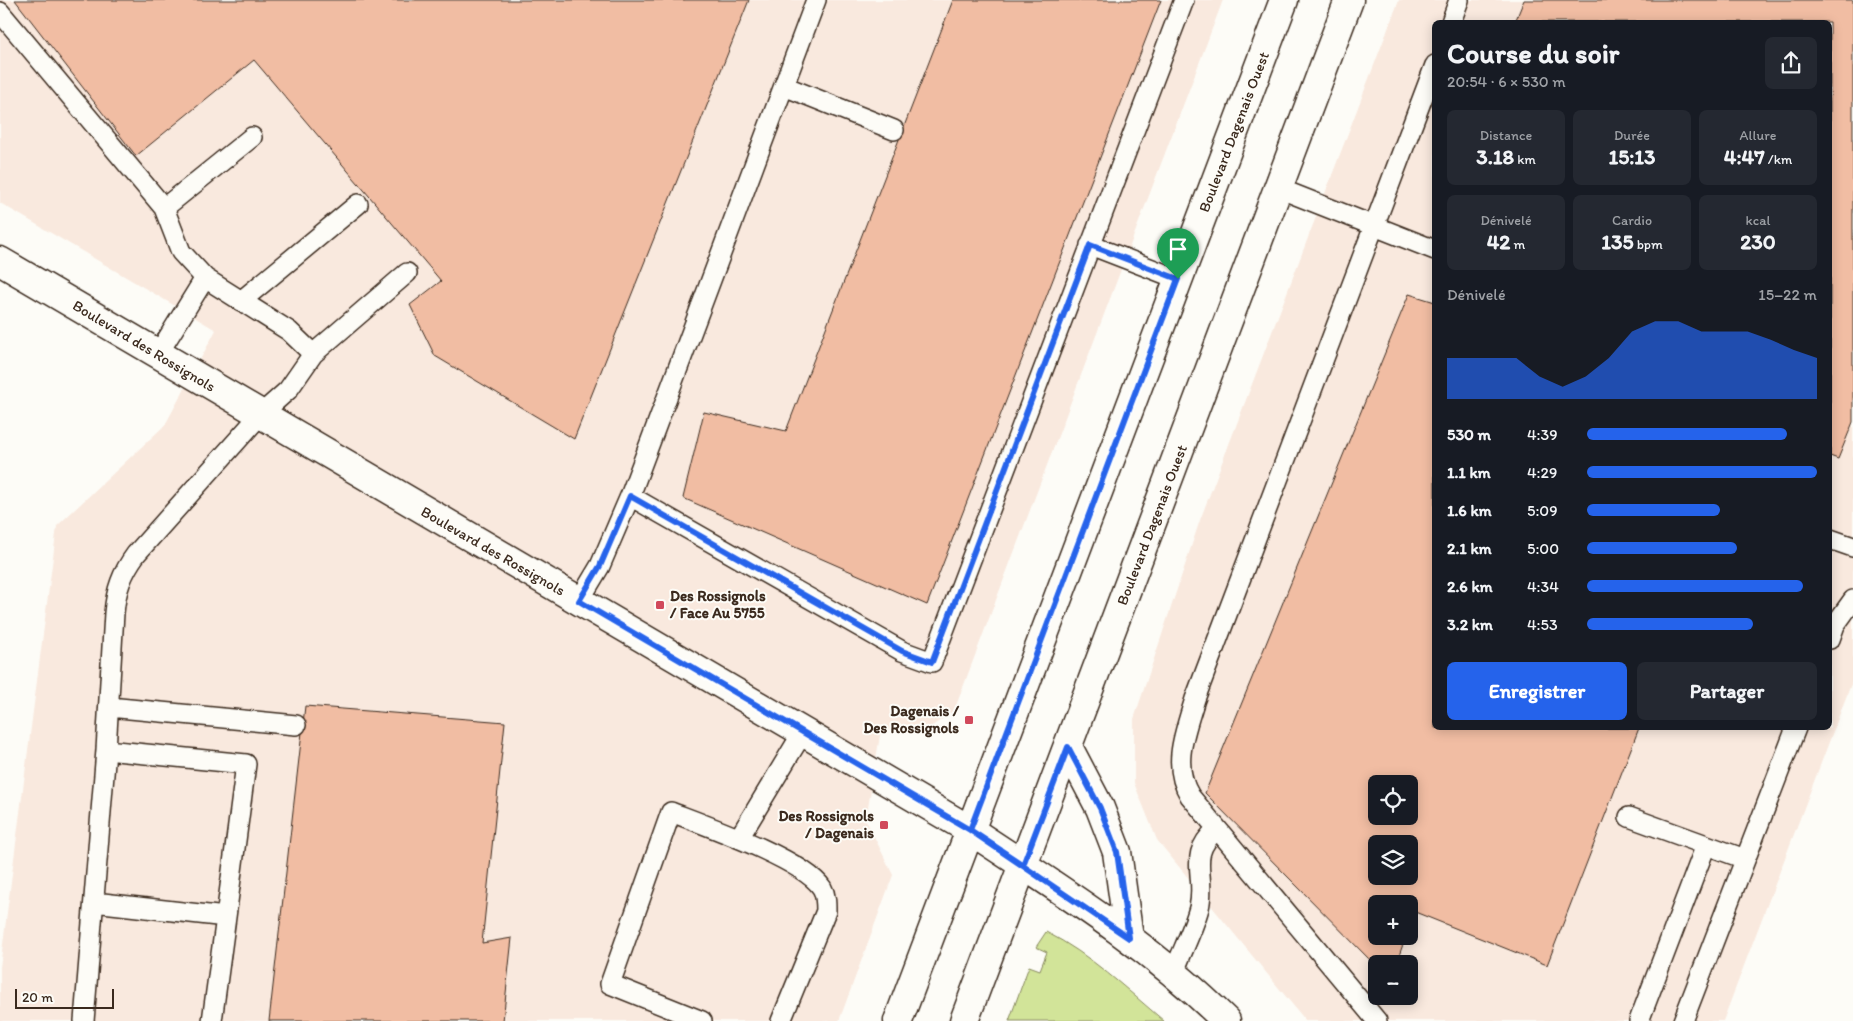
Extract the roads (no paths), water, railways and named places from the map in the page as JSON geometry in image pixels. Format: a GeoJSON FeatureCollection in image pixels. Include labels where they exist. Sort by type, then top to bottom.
{"type":"FeatureCollection","features":[{"type":"Feature","properties":{"kind":"main road","name":"Boulevard Dagenais Ouest"},"geometry":{"type":"LineString","coordinates":[[898,1021],[1284,0]]}},
{"type":"Feature","properties":{"kind":"main road","name":"Boulevard Dagenais Ouest"},"geometry":{"type":"LineString","coordinates":[[964,1021],[1349,0]]}},
{"type":"Feature","properties":{"kind":"main road","name":"Boulevard des Rossignols"},"geometry":{"type":"LineString","coordinates":[[0,261],[970,830],[1129,938],[1174,972],[1226,1021]]}},
{"type":"Feature","properties":{"kind":"main road"},"geometry":{"type":"LineString","coordinates":[[1068,747],[1100,808],[1117,852],[1129,938]]}},
{"type":"Feature","properties":{"kind":"lane"},"geometry":{"type":"LineString","coordinates":[[579,601],[600,566],[630,496],[816,0]]}},
{"type":"Feature","properties":{"kind":"lane"},"geometry":{"type":"LineString","coordinates":[[630,496],[902,651],[932,662],[1184,0]]}},
{"type":"Feature","properties":{"kind":"lane"},"geometry":{"type":"LineString","coordinates":[[1452,20],[1459,0]]}},
{"type":"Feature","properties":{"kind":"lane"},"geometry":{"type":"LineString","coordinates":[[0,12],[164,208],[181,252],[204,278],[289,331],[313,354]]}},
{"type":"Feature","properties":{"kind":"lane"},"geometry":{"type":"LineString","coordinates":[[1377,1021],[1217,830],[1184,786],[1180,771],[1185,733],[1195,699],[1432,73]]}},
{"type":"Feature","properties":{"kind":"lane"},"geometry":{"type":"LineString","coordinates":[[784,86],[894,130]]}},
{"type":"Feature","properties":{"kind":"lane"},"geometry":{"type":"LineString","coordinates":[[164,208],[252,137]]}},
{"type":"Feature","properties":{"kind":"lane"},"geometry":{"type":"LineString","coordinates":[[1278,188],[1432,249]]}},
{"type":"Feature","properties":{"kind":"lane"},"geometry":{"type":"LineString","coordinates":[[240,301],[358,204]]}},
{"type":"Feature","properties":{"kind":"lane"},"geometry":{"type":"LineString","coordinates":[[1090,245],[1178,279]]}},
{"type":"Feature","properties":{"kind":"lane"},"geometry":{"type":"LineString","coordinates":[[84,1021],[106,750],[116,595],[122,574],[136,554],[260,415],[288,390],[313,354],[407,273]]}},
{"type":"Feature","properties":{"kind":"lane"},"geometry":{"type":"LineString","coordinates":[[158,354],[204,278]]}},
{"type":"Feature","properties":{"kind":"lane"},"geometry":{"type":"LineString","coordinates":[[1832,540],[1853,547]]}},
{"type":"Feature","properties":{"kind":"lane"},"geometry":{"type":"LineString","coordinates":[[1832,633],[1835,625],[1853,600]]}},
{"type":"Feature","properties":{"kind":"lane"},"geometry":{"type":"LineString","coordinates":[[109,706],[296,725]]}},
{"type":"Feature","properties":{"kind":"lane"},"geometry":{"type":"LineString","coordinates":[[1683,1021],[1795,730]]}},
{"type":"Feature","properties":{"kind":"lane"},"geometry":{"type":"LineString","coordinates":[[739,838],[803,732]]}},
{"type":"Feature","properties":{"kind":"lane"},"geometry":{"type":"LineString","coordinates":[[106,750],[246,764],[212,1021]]}},
{"type":"Feature","properties":{"kind":"lane"},"geometry":{"type":"LineString","coordinates":[[702,1021],[610,984],[671,812],[739,838],[812,877],[822,889],[826,900],[826,911],[781,1021]]}},
{"type":"Feature","properties":{"kind":"lane"},"geometry":{"type":"LineString","coordinates":[[1629,817],[1745,859]]}},
{"type":"Feature","properties":{"kind":"lane"},"geometry":{"type":"LineString","coordinates":[[1174,972],[1195,922],[1201,899],[1200,860],[1202,845],[1217,830]]}},
{"type":"Feature","properties":{"kind":"lane"},"geometry":{"type":"LineString","coordinates":[[1640,1021],[1706,845]]}},
{"type":"Feature","properties":{"kind":"lane"},"geometry":{"type":"LineString","coordinates":[[94,902],[226,917]]}},
{"type":"Feature","properties":{"kind":"place","name":"Des Rossignols / Face Au 5755"},"geometry":{"type":"Point","coordinates":[660,605]}},
{"type":"Feature","properties":{"kind":"place","name":"Dagenais / Des Rossignols"},"geometry":{"type":"Point","coordinates":[969,720]}},
{"type":"Feature","properties":{"kind":"place","name":"Des Rossignols / Dagenais"},"geometry":{"type":"Point","coordinates":[884,825]}}]}
